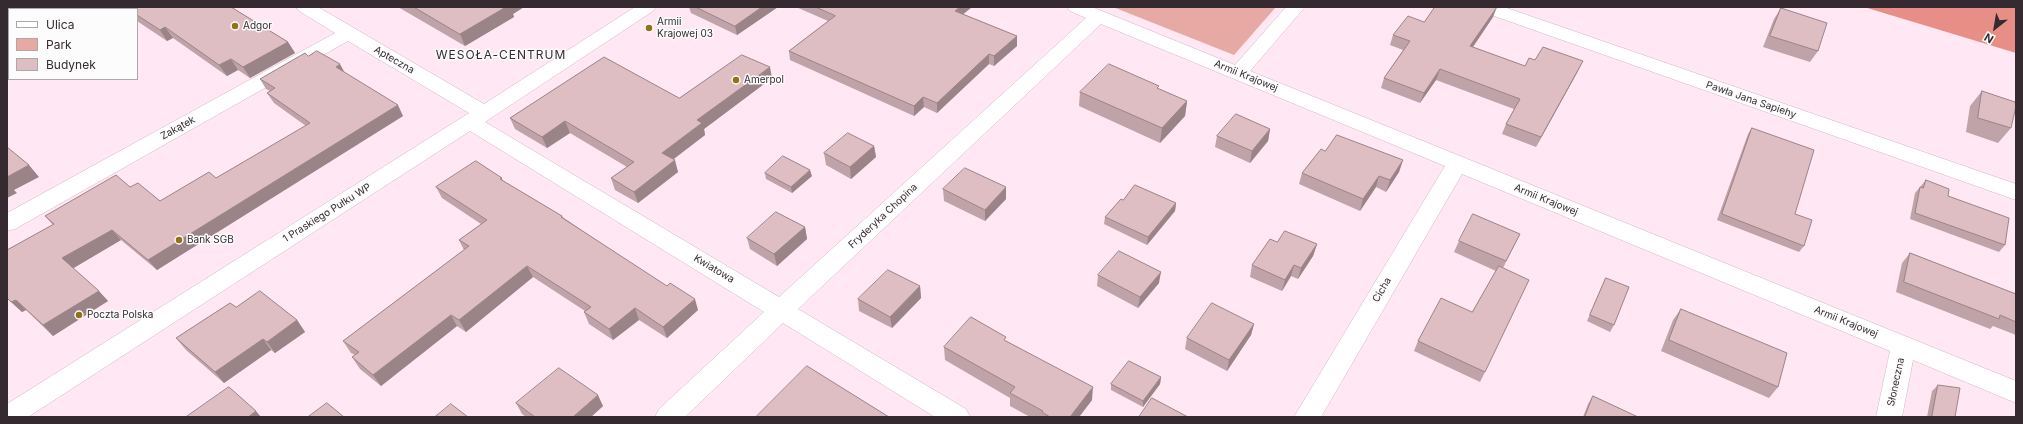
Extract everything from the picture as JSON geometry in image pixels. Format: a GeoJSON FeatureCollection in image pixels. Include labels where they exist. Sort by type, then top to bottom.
{"type":"FeatureCollection","features":[{"type":"Feature","properties":{"kind":"street","name":"Apteczna"},"geometry":{"type":"LineString","coordinates":[[305,7],[348,33],[477,117]]}},
{"type":"Feature","properties":{"kind":"street","name":"1 Praskiego Pułku WP"},"geometry":{"type":"LineString","coordinates":[[7,417],[647,7]]}},
{"type":"Feature","properties":{"kind":"street","name":"Armii Krajowej"},"geometry":{"type":"LineString","coordinates":[[1076,7],[2016,392]]}},
{"type":"Feature","properties":{"kind":"street"},"geometry":{"type":"LineString","coordinates":[[1238,73],[1296,7]]}},
{"type":"Feature","properties":{"kind":"street","name":"Pawła Jana Sapiehy"},"geometry":{"type":"LineString","coordinates":[[1486,7],[2016,192]]}},
{"type":"Feature","properties":{"kind":"street","name":"Fryderyka Chopina"},"geometry":{"type":"LineString","coordinates":[[668,417],[782,309],[1099,16]]}},
{"type":"Feature","properties":{"kind":"street","name":"Zakątek"},"geometry":{"type":"LineString","coordinates":[[7,223],[348,33]]}},
{"type":"Feature","properties":{"kind":"street","name":"Kwiatowa"},"geometry":{"type":"LineString","coordinates":[[477,117],[957,417]]}},
{"type":"Feature","properties":{"kind":"street","name":"Cicha"},"geometry":{"type":"LineString","coordinates":[[1307,417],[1457,164]]}},
{"type":"Feature","properties":{"kind":"street","name":"Słoneczna"},"geometry":{"type":"LineString","coordinates":[[1889,417],[1904,346]]}},
{"type":"Feature","properties":{"kind":"green space"},"geometry":{"type":"Polygon","coordinates":[[[1113,7],[1276,7],[1234,55],[1113,7]]]}},
{"type":"Feature","properties":{"kind":"shaded area"},"geometry":{"type":"Polygon","coordinates":[[[1864,7],[2016,7],[2016,53],[1864,7]]]}},
{"type":"Feature","properties":{"kind":"building"},"geometry":{"type":"Polygon","coordinates":[[[126,7],[231,7],[288,42],[243,67],[231,59],[219,65],[165,27],[160,30],[138,16],[138,8],[126,7]]]}},
{"type":"Feature","properties":{"kind":"building"},"geometry":{"type":"Polygon","coordinates":[[[414,7],[506,7],[460,34],[414,7]]]}},
{"type":"Feature","properties":{"kind":"building"},"geometry":{"type":"Polygon","coordinates":[[[696,7],[762,7],[735,26],[696,7]]]}},
{"type":"Feature","properties":{"kind":"building"},"geometry":{"type":"Polygon","coordinates":[[[816,7],[960,7],[955,11],[1017,36],[994,56],[989,54],[937,103],[923,97],[914,106],[789,51],[835,16],[816,7]]]}},
{"type":"Feature","properties":{"kind":"building"},"geometry":{"type":"Polygon","coordinates":[[[1435,7],[1497,7],[1470,46],[1525,66],[1529,58],[1535,60],[1543,47],[1583,61],[1541,137],[1506,124],[1520,99],[1440,69],[1424,93],[1384,78],[1410,41],[1393,35],[1408,16],[1424,22],[1435,7]]]}},
{"type":"Feature","properties":{"kind":"building"},"geometry":{"type":"Polygon","coordinates":[[[1781,8],[1827,23],[1818,51],[1770,36],[1781,8]]]}},
{"type":"Feature","properties":{"kind":"building"},"geometry":{"type":"Polygon","coordinates":[[[317,51],[340,64],[336,67],[398,105],[148,260],[112,230],[62,258],[99,291],[43,325],[16,300],[11,302],[7,298],[7,250],[54,224],[45,216],[116,175],[130,187],[138,183],[160,201],[209,172],[216,178],[310,123],[267,93],[275,88],[260,79],[305,53],[308,56],[317,51]]]}},
{"type":"Feature","properties":{"kind":"building"},"geometry":{"type":"Polygon","coordinates":[[[742,55],[770,67],[697,120],[702,123],[662,153],[675,160],[634,192],[611,178],[634,162],[565,121],[542,137],[510,118],[604,57],[679,98],[742,55]]]}},
{"type":"Feature","properties":{"kind":"building"},"geometry":{"type":"Polygon","coordinates":[[[1109,64],[1159,86],[1157,88],[1187,101],[1162,128],[1080,92],[1109,64]]]}},
{"type":"Feature","properties":{"kind":"building"},"geometry":{"type":"Polygon","coordinates":[[[1982,91],[2015,102],[2016,106],[2011,128],[1978,118],[1982,91]]]}},
{"type":"Feature","properties":{"kind":"building"},"geometry":{"type":"Polygon","coordinates":[[[1236,114],[1270,129],[1252,151],[1217,136],[1236,114]]]}},
{"type":"Feature","properties":{"kind":"building"},"geometry":{"type":"Polygon","coordinates":[[[1752,128],[1814,150],[1795,214],[1812,220],[1804,246],[1722,214],[1752,128]]]}},
{"type":"Feature","properties":{"kind":"building"},"geometry":{"type":"Polygon","coordinates":[[[848,133],[874,146],[850,167],[824,153],[848,133]]]}},
{"type":"Feature","properties":{"kind":"building"},"geometry":{"type":"Polygon","coordinates":[[[1337,135],[1403,160],[1390,180],[1379,176],[1363,199],[1302,173],[1321,149],[1325,151],[1337,135]]]}},
{"type":"Feature","properties":{"kind":"building"},"geometry":{"type":"Polygon","coordinates":[[[7,147],[29,165],[7,177],[7,147]]]}},
{"type":"Feature","properties":{"kind":"building"},"geometry":{"type":"Polygon","coordinates":[[[783,156],[810,170],[791,187],[765,173],[783,156]]]}},
{"type":"Feature","properties":{"kind":"building"},"geometry":{"type":"Polygon","coordinates":[[[476,161],[502,178],[500,179],[562,216],[561,217],[667,286],[670,283],[695,299],[663,327],[635,308],[609,329],[584,312],[591,307],[527,266],[459,320],[451,315],[373,375],[352,357],[359,352],[343,341],[469,246],[459,240],[487,220],[436,187],[476,161]]]}},
{"type":"Feature","properties":{"kind":"building"},"geometry":{"type":"Polygon","coordinates":[[[965,168],[1006,187],[985,210],[943,189],[965,168]]]}},
{"type":"Feature","properties":{"kind":"building"},"geometry":{"type":"Polygon","coordinates":[[[1926,180],[1949,189],[1948,196],[2009,218],[2005,245],[1915,213],[1920,187],[1923,188],[1926,180]]]}},
{"type":"Feature","properties":{"kind":"building"},"geometry":{"type":"Polygon","coordinates":[[[1135,185],[1176,203],[1148,237],[1105,217],[1121,199],[1123,200],[1135,185]]]}},
{"type":"Feature","properties":{"kind":"building"},"geometry":{"type":"Polygon","coordinates":[[[776,212],[805,227],[774,254],[747,238],[776,212]]]}},
{"type":"Feature","properties":{"kind":"building"},"geometry":{"type":"Polygon","coordinates":[[[1473,214],[1520,234],[1506,261],[1459,241],[1473,214]]]}},
{"type":"Feature","properties":{"kind":"building"},"geometry":{"type":"Polygon","coordinates":[[[1285,231],[1317,244],[1301,268],[1294,265],[1285,280],[1252,265],[1270,239],[1277,242],[1285,231]]]}},
{"type":"Feature","properties":{"kind":"building"},"geometry":{"type":"Polygon","coordinates":[[[1119,251],[1161,272],[1140,297],[1098,275],[1119,251]]]}},
{"type":"Feature","properties":{"kind":"building"},"geometry":{"type":"Polygon","coordinates":[[[1910,253],[2016,294],[2016,322],[2000,315],[1999,319],[1904,282],[1910,253]]]}},
{"type":"Feature","properties":{"kind":"building"},"geometry":{"type":"Polygon","coordinates":[[[1499,266],[1529,280],[1485,372],[1418,341],[1441,298],[1472,312],[1499,266]]]}},
{"type":"Feature","properties":{"kind":"building"},"geometry":{"type":"Polygon","coordinates":[[[888,270],[920,286],[890,317],[858,299],[888,270]]]}},
{"type":"Feature","properties":{"kind":"building"},"geometry":{"type":"Polygon","coordinates":[[[1606,278],[1629,287],[1614,325],[1590,315],[1606,278]]]}},
{"type":"Feature","properties":{"kind":"building"},"geometry":{"type":"Polygon","coordinates":[[[260,291],[297,320],[267,342],[263,339],[215,372],[176,338],[230,303],[236,307],[260,291]]]}},
{"type":"Feature","properties":{"kind":"building"},"geometry":{"type":"Polygon","coordinates":[[[1212,303],[1254,324],[1229,360],[1187,338],[1212,303]]]}},
{"type":"Feature","properties":{"kind":"building"},"geometry":{"type":"Polygon","coordinates":[[[1681,309],[1787,353],[1778,387],[1669,340],[1681,309]]]}},
{"type":"Feature","properties":{"kind":"building"},"geometry":{"type":"Polygon","coordinates":[[[971,317],[1006,337],[1004,340],[1093,387],[1070,417],[1050,417],[1042,412],[1043,411],[1010,393],[1015,387],[944,347],[971,317]]]}},
{"type":"Feature","properties":{"kind":"building"},"geometry":{"type":"Polygon","coordinates":[[[1129,361],[1161,377],[1143,401],[1111,384],[1129,361]]]}},
{"type":"Feature","properties":{"kind":"building"},"geometry":{"type":"Polygon","coordinates":[[[807,366],[889,417],[756,417],[807,366]]]}},
{"type":"Feature","properties":{"kind":"building"},"geometry":{"type":"Polygon","coordinates":[[[559,368],[598,395],[573,417],[535,417],[516,403],[559,368]]]}},
{"type":"Feature","properties":{"kind":"building"},"geometry":{"type":"Polygon","coordinates":[[[1938,385],[1960,388],[1955,417],[1932,417],[1938,385]]]}},
{"type":"Feature","properties":{"kind":"building"},"geometry":{"type":"Polygon","coordinates":[[[229,387],[256,411],[248,417],[186,417],[229,387]]]}},
{"type":"Feature","properties":{"kind":"building"},"geometry":{"type":"Polygon","coordinates":[[[1593,396],[1638,417],[1585,417],[1593,396]]]}},
{"type":"Feature","properties":{"kind":"building"},"geometry":{"type":"Polygon","coordinates":[[[1152,398],[1188,417],[1139,417],[1152,398]]]}},
{"type":"Feature","properties":{"kind":"building"},"geometry":{"type":"Polygon","coordinates":[[[327,403],[344,417],[308,417],[327,403]]]}},
{"type":"Feature","properties":{"kind":"building"},"geometry":{"type":"Polygon","coordinates":[[[451,404],[468,417],[435,417],[451,404]]]}},
{"type":"Feature","properties":{"kind":"place","name":"Adgor"},"geometry":{"type":"Point","coordinates":[235,26]}},
{"type":"Feature","properties":{"kind":"place","name":"Armii Krajowej 03"},"geometry":{"type":"Point","coordinates":[649,28]}},
{"type":"Feature","properties":{"kind":"place","name":"Amerpol"},"geometry":{"type":"Point","coordinates":[736,80]}},
{"type":"Feature","properties":{"kind":"place","name":"Bank SGB"},"geometry":{"type":"Point","coordinates":[179,240]}},
{"type":"Feature","properties":{"kind":"place","name":"Poczta Polska"},"geometry":{"type":"Point","coordinates":[79,315]}},
{"type":"Feature","properties":{"kind":"district","name":"WESOŁA-CENTRUM"},"geometry":{"type":"Point","coordinates":[501,55]}}]}
